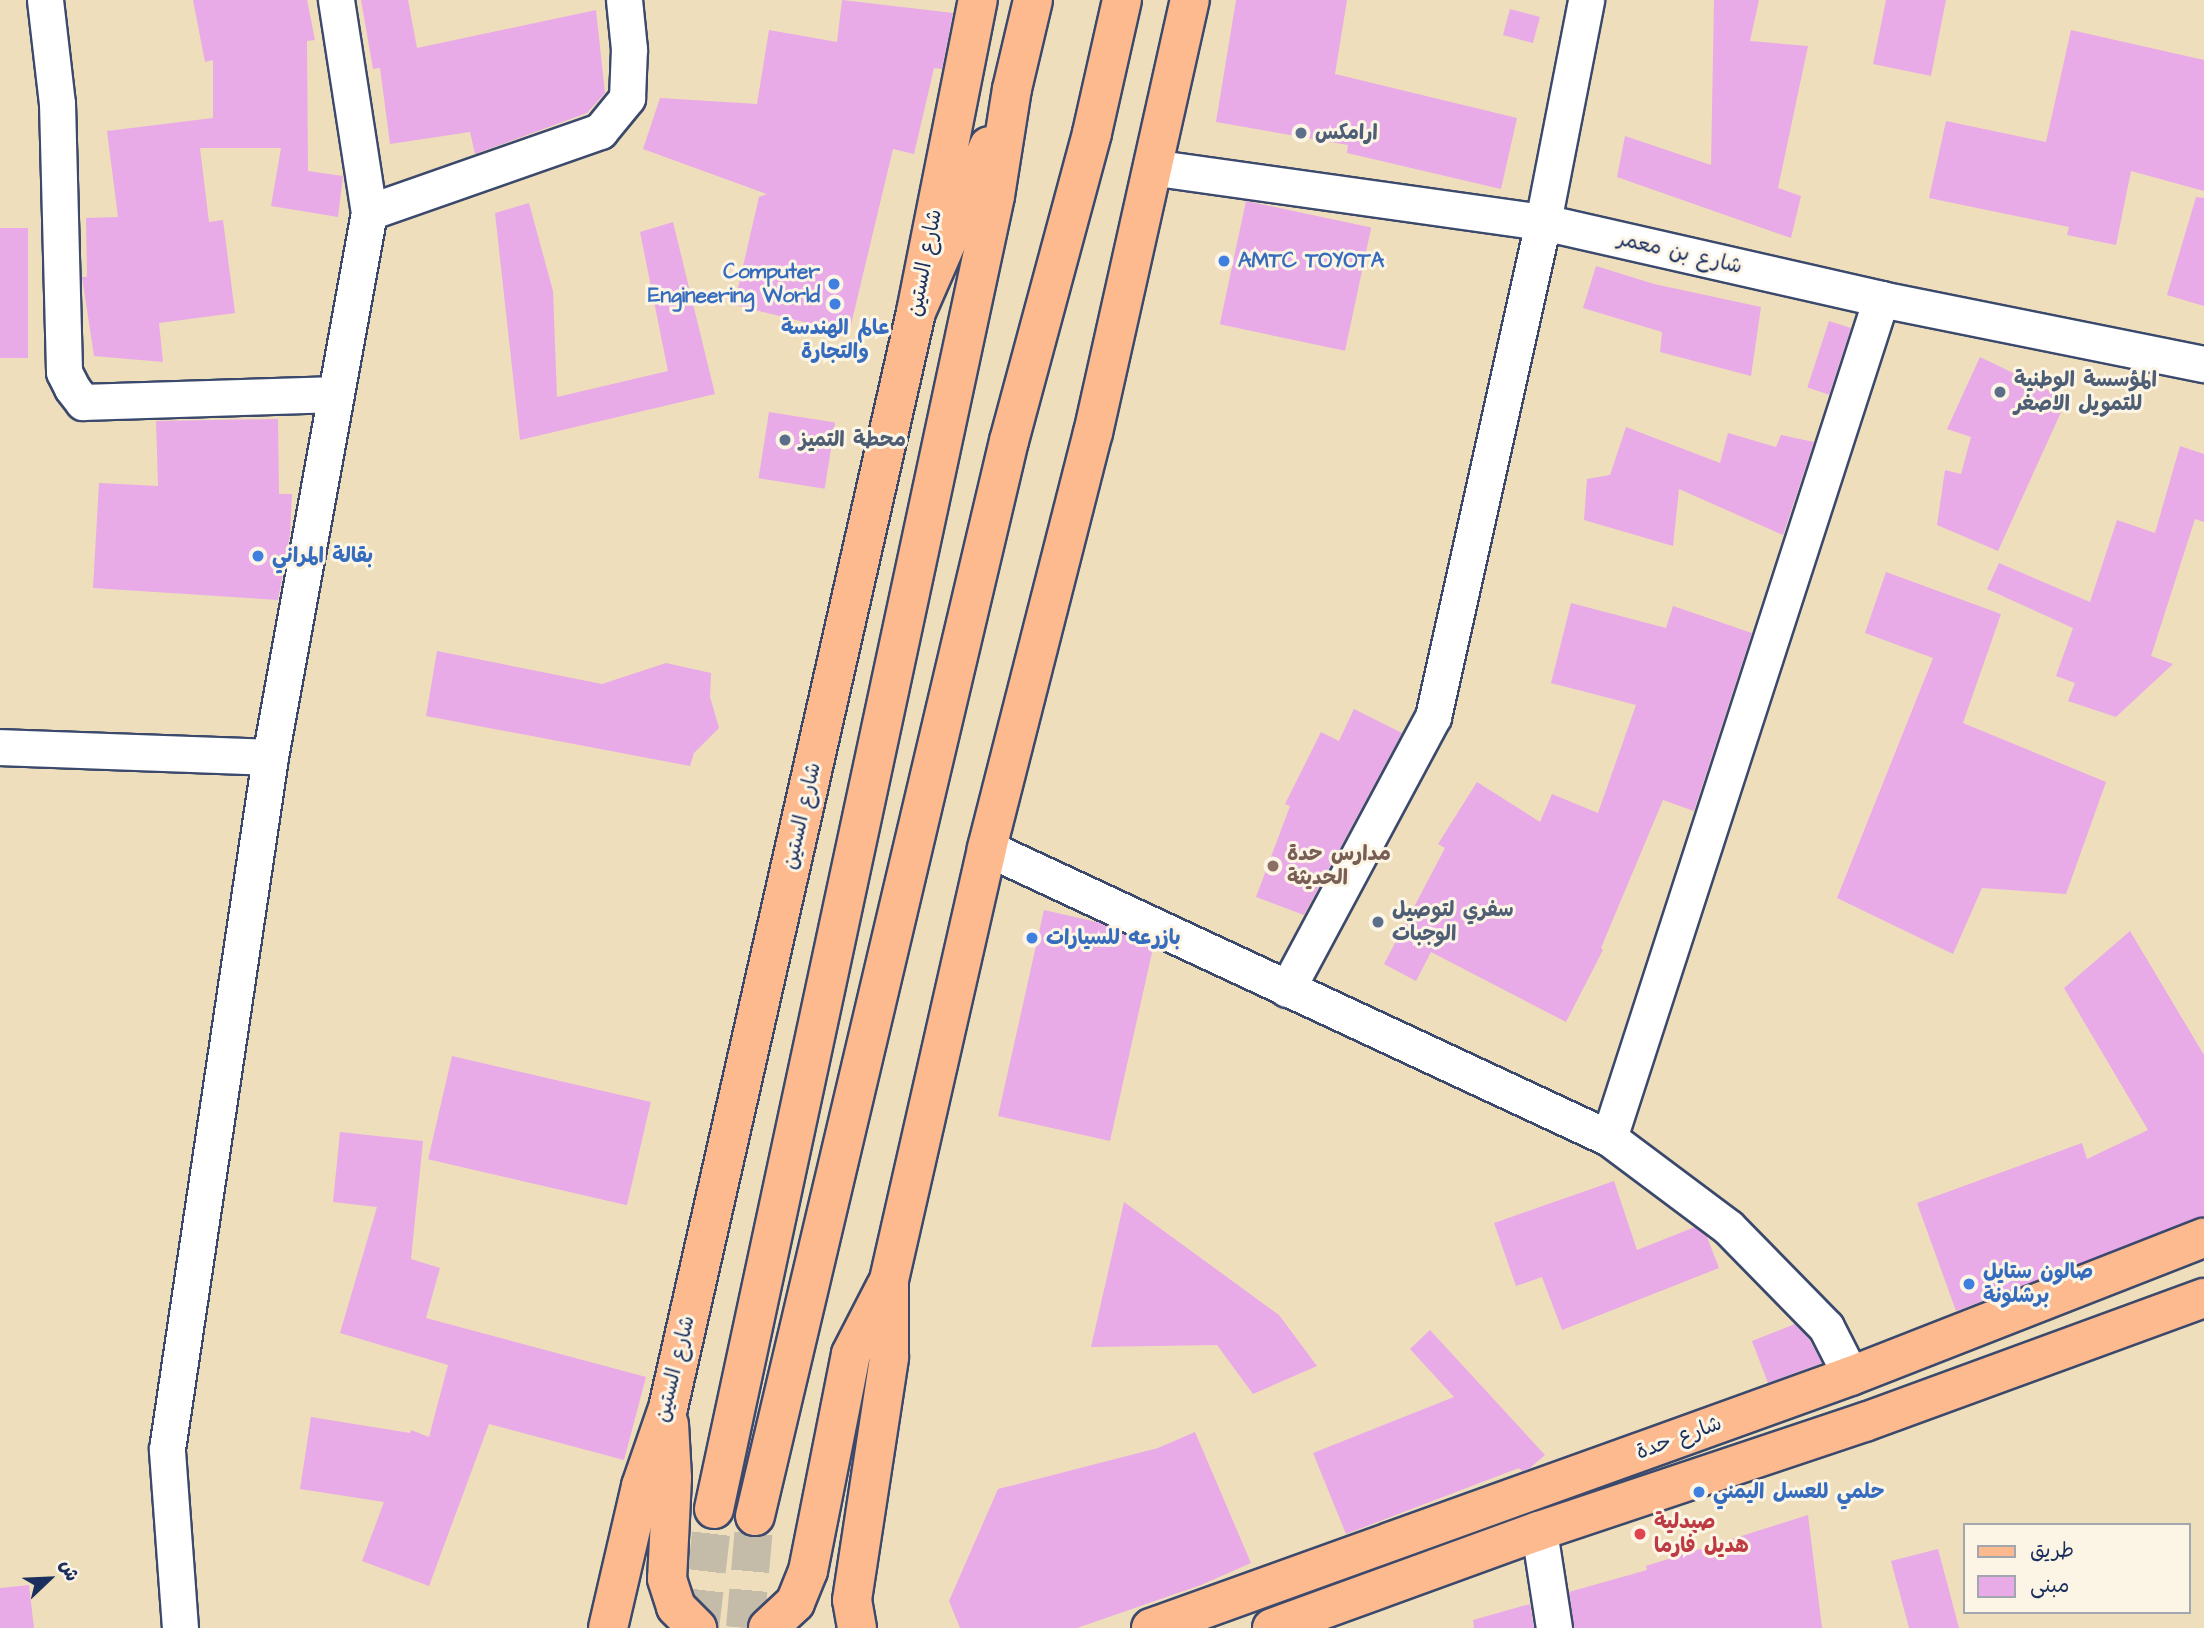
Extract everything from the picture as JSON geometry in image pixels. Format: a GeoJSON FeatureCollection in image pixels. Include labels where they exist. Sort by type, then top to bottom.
{"type":"FeatureCollection","features":[{"type":"Feature","properties":{"kind":"main road","name":"شارع الستين"},"geometry":{"type":"LineString","coordinates":[[608,1628],[640,1486],[668,1408],[916,312],[978,0]]}},
{"type":"Feature","properties":{"kind":"main road"},"geometry":{"type":"LineString","coordinates":[[714,1509],[995,196],[1012,89],[1032,0]]}},
{"type":"Feature","properties":{"kind":"main road"},"geometry":{"type":"LineString","coordinates":[[755,1516],[1009,441],[1092,133],[1122,0]]}},
{"type":"Feature","properties":{"kind":"main road"},"geometry":{"type":"LineString","coordinates":[[857,1628],[852,1600],[888,1357],[889,1280],[987,848],[1093,433],[1189,0]]}},
{"type":"Feature","properties":{"kind":"main road"},"geometry":{"type":"LineString","coordinates":[[916,312],[1012,89]]}},
{"type":"Feature","properties":{"kind":"main road","name":"شارع حدة"},"geometry":{"type":"LineString","coordinates":[[1151,1628],[1851,1376],[2204,1238]]}},
{"type":"Feature","properties":{"kind":"main road"},"geometry":{"type":"LineString","coordinates":[[768,1628],[795,1603],[808,1572],[851,1354],[889,1280]]}},
{"type":"Feature","properties":{"kind":"main road","name":"شارع حدة"},"geometry":{"type":"LineString","coordinates":[[1272,1628],[1539,1531],[1865,1422],[2204,1298]]}},
{"type":"Feature","properties":{"kind":"main road"},"geometry":{"type":"LineString","coordinates":[[668,1408],[672,1478],[667,1579],[676,1607],[697,1628]]}},
{"type":"Feature","properties":{"kind":"street"},"geometry":{"type":"LineString","coordinates":[[45,0],[57,103],[64,372],[72,388],[83,402],[336,394]]}},
{"type":"Feature","properties":{"kind":"street"},"geometry":{"type":"LineString","coordinates":[[180,1628],[167,1449],[270,757],[369,212],[336,0]]}},
{"type":"Feature","properties":{"kind":"street"},"geometry":{"type":"LineString","coordinates":[[369,212],[600,131],[627,98],[629,49],[624,0]]}},
{"type":"Feature","properties":{"kind":"street"},"geometry":{"type":"LineString","coordinates":[[1287,989],[1433,717],[1543,222],[1586,0]]}},
{"type":"Feature","properties":{"kind":"street","name":"شارع بن معمر"},"geometry":{"type":"LineString","coordinates":[[1151,167],[1543,222],[1881,299],[2204,364]]}},
{"type":"Feature","properties":{"kind":"street"},"geometry":{"type":"LineString","coordinates":[[1609,1139],[1881,299]]}},
{"type":"Feature","properties":{"kind":"street"},"geometry":{"type":"LineString","coordinates":[[0,747],[270,757]]}},
{"type":"Feature","properties":{"kind":"street"},"geometry":{"type":"LineString","coordinates":[[987,848],[1609,1139],[1728,1227],[1826,1327],[1851,1376]]}},
{"type":"Feature","properties":{"kind":"street"},"geometry":{"type":"LineString","coordinates":[[1539,1531],[1554,1628]]}},
{"type":"Feature","properties":{"kind":"building"},"geometry":{"type":"Polygon","coordinates":[[[193,0],[307,0],[315,40],[307,41],[308,171],[343,176],[338,217],[271,206],[281,148],[200,148],[209,222],[223,220],[235,313],[159,323],[163,362],[94,356],[82,277],[87,277],[86,218],[118,217],[107,131],[213,118],[213,60],[205,62],[193,0]]]}},
{"type":"Feature","properties":{"kind":"building"},"geometry":{"type":"Polygon","coordinates":[[[361,0],[408,0],[417,48],[596,10],[605,93],[587,113],[475,154],[470,132],[390,144],[380,68],[373,69],[361,0]]]}},
{"type":"Feature","properties":{"kind":"building"},"geometry":{"type":"Polygon","coordinates":[[[842,0],[953,13],[942,69],[934,68],[914,154],[893,149],[849,333],[734,305],[759,197],[767,194],[643,149],[660,98],[757,104],[769,30],[837,42],[842,0]]]}},
{"type":"Feature","properties":{"kind":"building"},"geometry":{"type":"Polygon","coordinates":[[[1236,0],[1347,0],[1335,74],[1517,118],[1501,189],[1347,153],[1348,145],[1216,122],[1236,0]]]}},
{"type":"Feature","properties":{"kind":"building"},"geometry":{"type":"Polygon","coordinates":[[[1714,0],[1759,0],[1750,41],[1808,46],[1778,188],[1801,196],[1791,238],[1617,177],[1625,136],[1711,165],[1714,0]]]}},
{"type":"Feature","properties":{"kind":"building"},"geometry":{"type":"Polygon","coordinates":[[[1886,0],[1946,0],[1931,76],[1873,64],[1886,0]]]}},
{"type":"Feature","properties":{"kind":"building"},"geometry":{"type":"Polygon","coordinates":[[[1510,9],[1540,17],[1533,43],[1503,35],[1510,9]]]}},
{"type":"Feature","properties":{"kind":"building"},"geometry":{"type":"Polygon","coordinates":[[[2071,30],[2204,60],[2204,191],[2131,171],[2116,245],[2067,235],[2069,227],[1929,198],[1946,121],[2046,142],[2071,30]]]}},
{"type":"Feature","properties":{"kind":"building"},"geometry":{"type":"Polygon","coordinates":[[[2196,197],[2204,198],[2204,306],[2167,295],[2196,197]]]}},
{"type":"Feature","properties":{"kind":"building"},"geometry":{"type":"Polygon","coordinates":[[[1246,201],[1371,228],[1345,351],[1220,324],[1246,201]]]}},
{"type":"Feature","properties":{"kind":"building"},"geometry":{"type":"Polygon","coordinates":[[[529,203],[553,291],[557,397],[668,371],[640,232],[673,222],[715,394],[520,440],[495,213],[529,203]]]}},
{"type":"Feature","properties":{"kind":"building"},"geometry":{"type":"Polygon","coordinates":[[[0,228],[28,228],[28,358],[0,358],[0,228]]]}},
{"type":"Feature","properties":{"kind":"building"},"geometry":{"type":"Polygon","coordinates":[[[1596,266],[1654,284],[1761,307],[1751,376],[1660,352],[1662,332],[1583,308],[1596,266]]]}},
{"type":"Feature","properties":{"kind":"building"},"geometry":{"type":"Polygon","coordinates":[[[1829,321],[1851,328],[1829,395],[1807,388],[1829,321]]]}},
{"type":"Feature","properties":{"kind":"building"},"geometry":{"type":"Polygon","coordinates":[[[1980,357],[2067,399],[1998,551],[1937,525],[1945,470],[1961,474],[1971,437],[1947,429],[1980,357]]]}},
{"type":"Feature","properties":{"kind":"building"},"geometry":{"type":"Polygon","coordinates":[[[769,412],[835,422],[825,489],[759,478],[769,412]]]}},
{"type":"Feature","properties":{"kind":"building"},"geometry":{"type":"Polygon","coordinates":[[[278,419],[279,494],[292,494],[290,534],[278,600],[93,588],[99,483],[158,486],[156,421],[278,419]]]}},
{"type":"Feature","properties":{"kind":"building"},"geometry":{"type":"Polygon","coordinates":[[[1626,427],[1720,463],[1728,433],[1776,447],[1781,435],[1814,442],[1783,535],[1679,489],[1673,546],[1584,520],[1587,479],[1610,475],[1626,427]]]}},
{"type":"Feature","properties":{"kind":"building"},"geometry":{"type":"Polygon","coordinates":[[[2180,446],[2204,454],[2204,522],[2195,519],[2151,656],[2173,664],[2116,717],[2068,701],[2075,683],[2056,676],[2073,628],[1987,589],[1999,563],[2090,602],[2117,520],[2155,533],[2180,446]]]}},
{"type":"Feature","properties":{"kind":"building"},"geometry":{"type":"Polygon","coordinates":[[[1886,572],[2001,614],[1963,723],[2106,782],[2066,894],[1982,888],[1953,954],[1837,898],[1933,658],[1865,633],[1886,572]]]}},
{"type":"Feature","properties":{"kind":"building"},"geometry":{"type":"Polygon","coordinates":[[[1571,603],[1666,628],[1673,606],[1752,633],[1694,811],[1663,800],[1601,948],[1603,950],[1566,1022],[1431,952],[1416,981],[1384,964],[1445,848],[1438,844],[1477,782],[1540,822],[1552,794],[1598,813],[1636,705],[1551,683],[1571,603]]]}},
{"type":"Feature","properties":{"kind":"building"},"geometry":{"type":"Polygon","coordinates":[[[437,651],[602,684],[666,663],[711,673],[710,697],[719,728],[694,753],[690,766],[426,716],[437,651]]]}},
{"type":"Feature","properties":{"kind":"building"},"geometry":{"type":"Polygon","coordinates":[[[1354,709],[1402,733],[1304,915],[1256,897],[1290,806],[1285,804],[1321,732],[1339,741],[1354,709]]]}},
{"type":"Feature","properties":{"kind":"building"},"geometry":{"type":"Polygon","coordinates":[[[1044,910],[1101,923],[1153,948],[1110,1141],[998,1116],[1044,910]]]}},
{"type":"Feature","properties":{"kind":"building"},"geometry":{"type":"Polygon","coordinates":[[[2130,931],[2204,1055],[2204,1217],[1956,1311],[1917,1203],[2082,1143],[2087,1159],[2148,1130],[2064,988],[2130,931]]]}},
{"type":"Feature","properties":{"kind":"building"},"geometry":{"type":"Polygon","coordinates":[[[452,1056],[651,1102],[627,1205],[428,1159],[452,1056]]]}},
{"type":"Feature","properties":{"kind":"building"},"geometry":{"type":"Polygon","coordinates":[[[340,1132],[423,1141],[411,1259],[440,1268],[426,1318],[646,1377],[624,1460],[489,1424],[429,1586],[362,1561],[384,1502],[300,1489],[311,1417],[410,1433],[411,1430],[429,1437],[448,1365],[340,1333],[377,1207],[333,1202],[340,1132]]]}},
{"type":"Feature","properties":{"kind":"building"},"geometry":{"type":"Polygon","coordinates":[[[1614,1181],[1637,1250],[1695,1227],[1707,1237],[1719,1268],[1562,1330],[1542,1277],[1516,1286],[1494,1223],[1614,1181]]]}},
{"type":"Feature","properties":{"kind":"building"},"geometry":{"type":"Polygon","coordinates":[[[1124,1202],[1279,1315],[1317,1366],[1253,1394],[1217,1345],[1091,1347],[1124,1202]]]}},
{"type":"Feature","properties":{"kind":"building"},"geometry":{"type":"Polygon","coordinates":[[[1795,1324],[1809,1339],[1822,1363],[1768,1383],[1752,1341],[1795,1324]]]}},
{"type":"Feature","properties":{"kind":"building"},"geometry":{"type":"Polygon","coordinates":[[[1430,1330],[1545,1455],[1530,1468],[1522,1471],[1519,1468],[1346,1534],[1313,1453],[1454,1397],[1410,1349],[1430,1330]]]}},
{"type":"Feature","properties":{"kind":"building"},"geometry":{"type":"Polygon","coordinates":[[[1195,1432],[1251,1563],[1201,1585],[1077,1628],[960,1628],[949,1601],[998,1489],[1158,1448],[1195,1432]]]}},
{"type":"Feature","properties":{"kind":"building"},"geometry":{"type":"Polygon","coordinates":[[[1808,1515],[1822,1628],[1574,1628],[1569,1592],[1647,1570],[1646,1566],[1808,1515]]]}},
{"type":"Feature","properties":{"kind":"building"},"geometry":{"type":"Polygon","coordinates":[[[1938,1549],[1959,1628],[1909,1628],[1891,1561],[1938,1549]]]}},
{"type":"Feature","properties":{"kind":"building"},"geometry":{"type":"Polygon","coordinates":[[[29,1585],[34,1628],[0,1628],[0,1588],[29,1585]]]}},
{"type":"Feature","properties":{"kind":"building"},"geometry":{"type":"Polygon","coordinates":[[[1530,1604],[1534,1628],[1474,1628],[1473,1620],[1530,1604]]]}},
{"type":"Feature","properties":{"kind":"tunnel"},"geometry":{"type":"LineString","coordinates":[[700,1628],[714,1509]]}},
{"type":"Feature","properties":{"kind":"tunnel"},"geometry":{"type":"LineString","coordinates":[[745,1628],[755,1516]]}},
{"type":"Feature","properties":{"kind":"place","name":"ارامكس"},"geometry":{"type":"Point","coordinates":[1301,133]}},
{"type":"Feature","properties":{"kind":"place","name":"AMTC TOYOTA"},"geometry":{"type":"Point","coordinates":[1224,261]}},
{"type":"Feature","properties":{"kind":"place","name":"Computer Engineering World"},"geometry":{"type":"Point","coordinates":[834,284]}},
{"type":"Feature","properties":{"kind":"place","name":"عالم الهندسة والتجارة"},"geometry":{"type":"Point","coordinates":[835,304]}},
{"type":"Feature","properties":{"kind":"place","name":"المؤسسة الوطنية للتمويل الاصغر"},"geometry":{"type":"Point","coordinates":[2000,392]}},
{"type":"Feature","properties":{"kind":"place","name":"محطة التميز"},"geometry":{"type":"Point","coordinates":[785,440]}},
{"type":"Feature","properties":{"kind":"place","name":"بقالة المراني"},"geometry":{"type":"Point","coordinates":[258,556]}},
{"type":"Feature","properties":{"kind":"place","name":"مدارس حدة الحديثة"},"geometry":{"type":"Point","coordinates":[1273,866]}},
{"type":"Feature","properties":{"kind":"place","name":"سفري لتوصيل الوجبات"},"geometry":{"type":"Point","coordinates":[1378,922]}},
{"type":"Feature","properties":{"kind":"place","name":"بازرعه للسيارات"},"geometry":{"type":"Point","coordinates":[1032,938]}},
{"type":"Feature","properties":{"kind":"place","name":"صالون ستايل برشلونة"},"geometry":{"type":"Point","coordinates":[1969,1284]}},
{"type":"Feature","properties":{"kind":"place","name":"حلمي للعسل اليمني"},"geometry":{"type":"Point","coordinates":[1699,1492]}},
{"type":"Feature","properties":{"kind":"place","name":"صيدلية هديل فارما"},"geometry":{"type":"Point","coordinates":[1640,1534]}}]}
